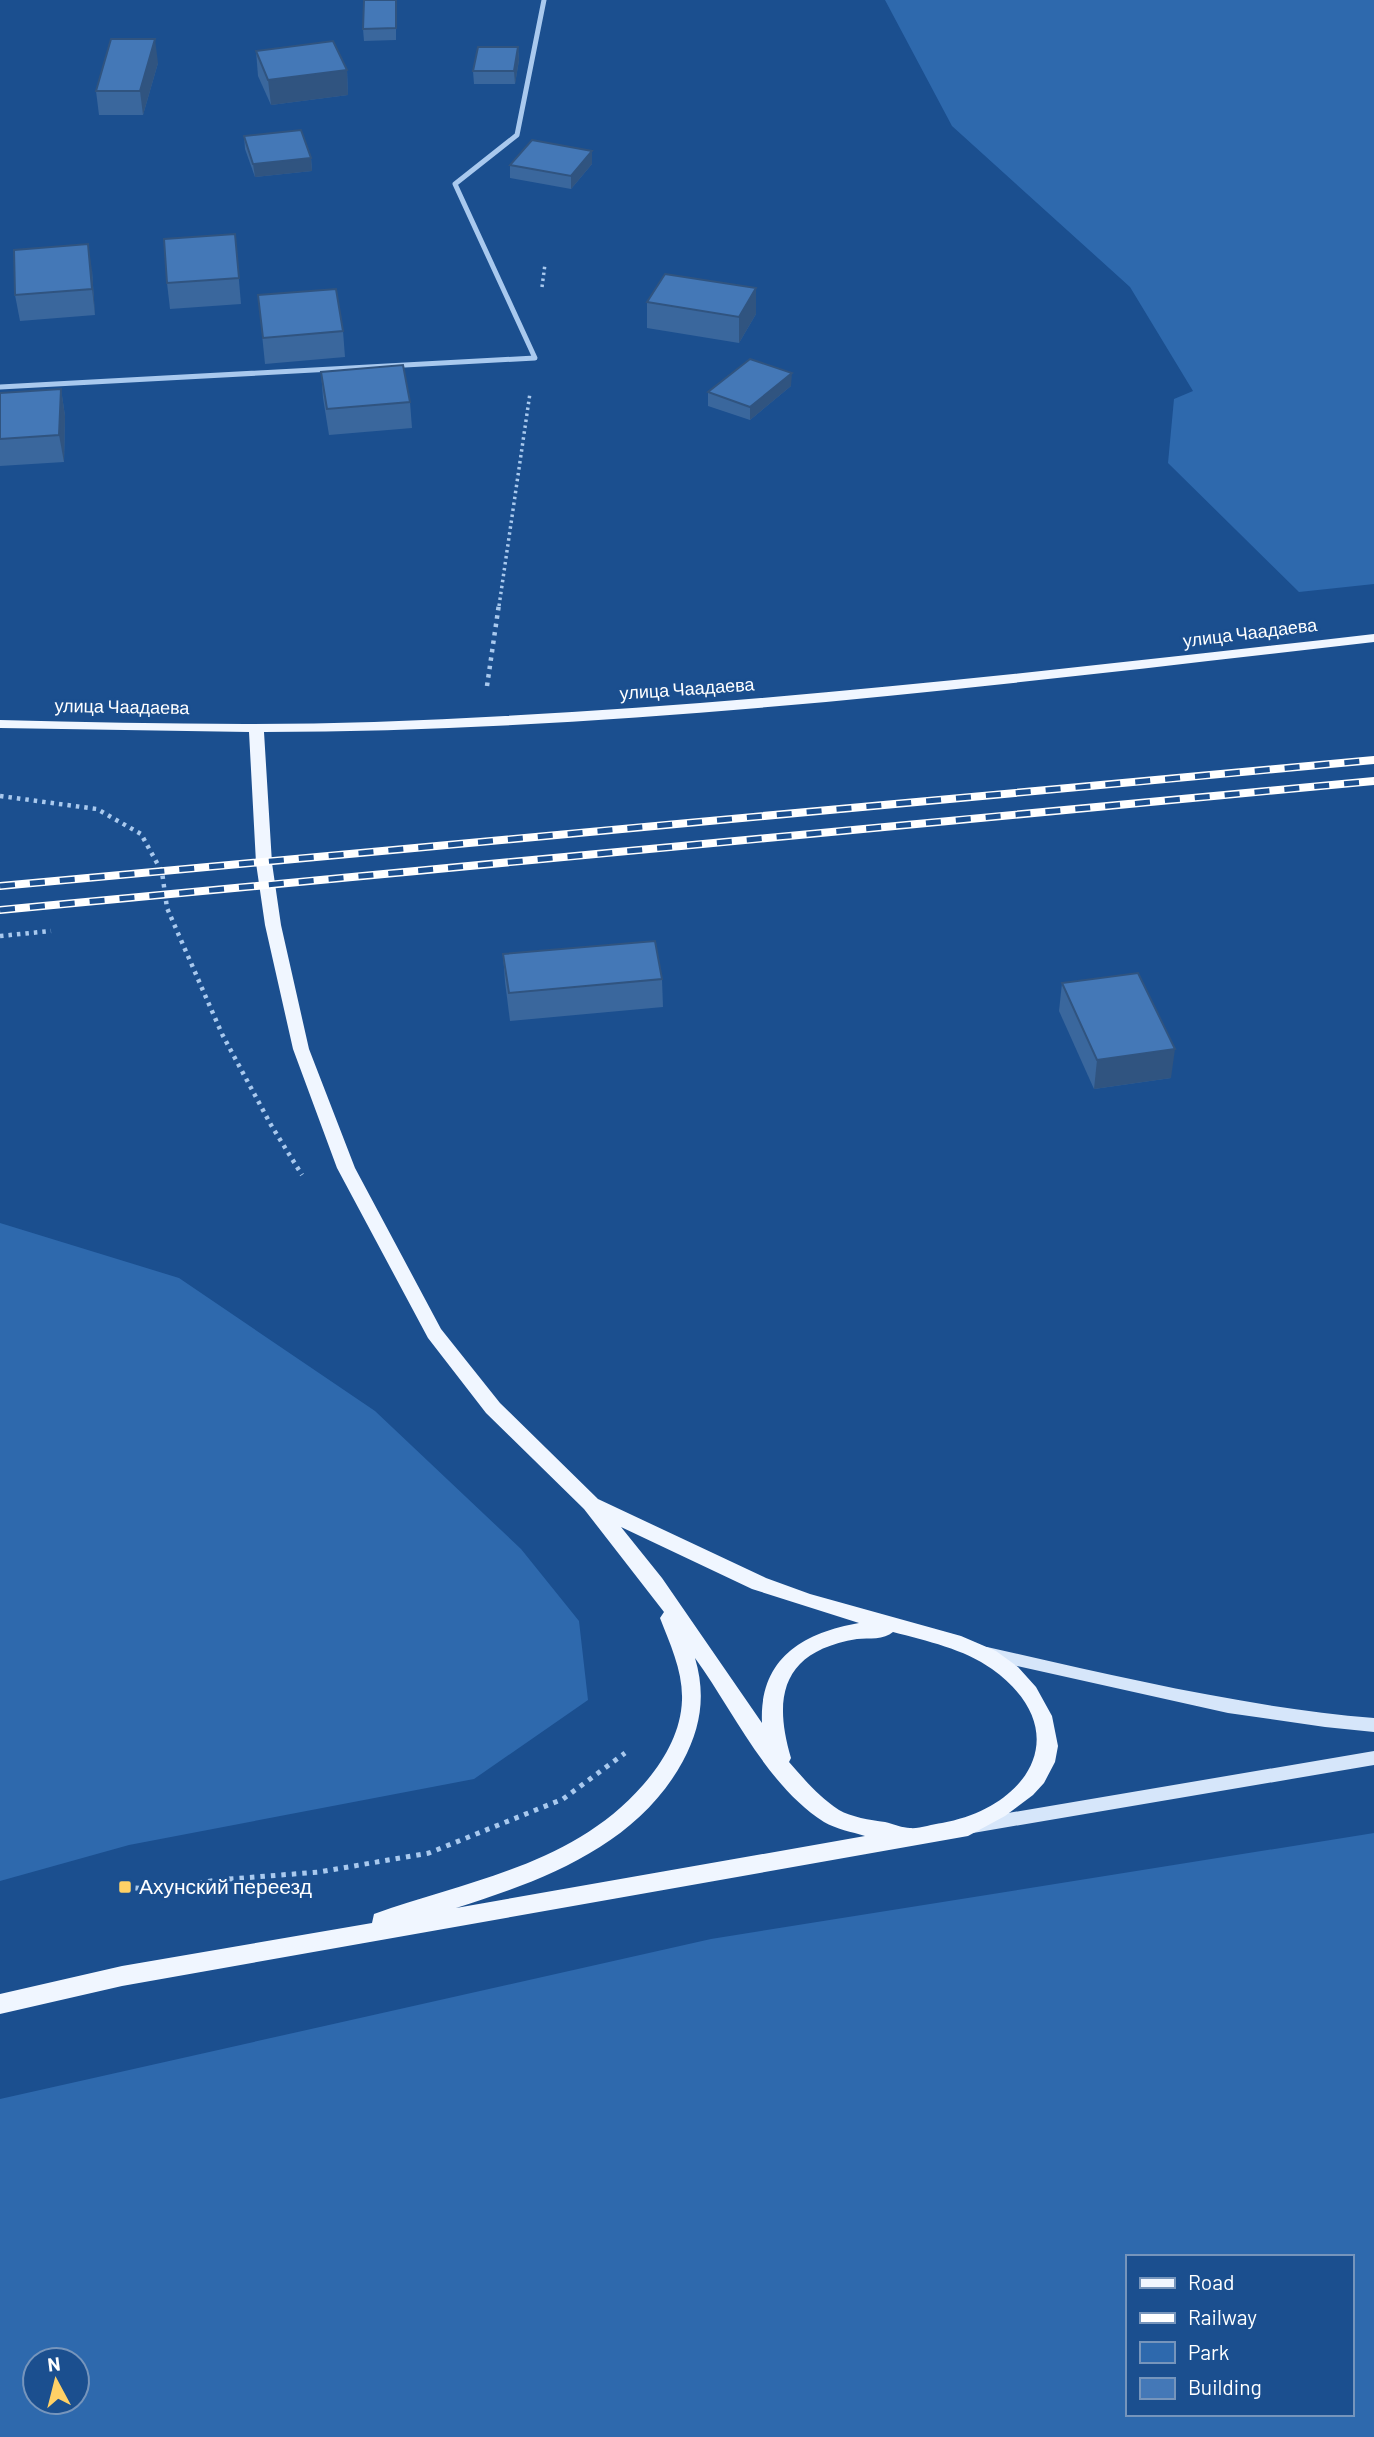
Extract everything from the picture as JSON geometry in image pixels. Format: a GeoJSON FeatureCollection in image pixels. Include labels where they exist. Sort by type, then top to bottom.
{"type":"FeatureCollection","features":[{"type":"Feature","properties":{"kind":"main road","name":"улица Чаадаева"},"geometry":{"type":"LineString","coordinates":[[0,724],[256,729],[482,721],[712,707],[995,682],[1374,638]]}},
{"type":"Feature","properties":{"kind":"main road"},"geometry":{"type":"LineString","coordinates":[[256,729],[264,863],[273,925],[301,1049],[346,1168],[434,1333],[461,1372],[531,1448],[591,1504],[655,1583],[801,1791],[833,1817],[870,1829],[919,1836]]}},
{"type":"Feature","properties":{"kind":"main road"},"geometry":{"type":"LineString","coordinates":[[591,1504],[765,1586],[819,1606],[909,1629],[979,1652],[1207,1700],[1328,1722],[1374,1725]]}},
{"type":"Feature","properties":{"kind":"main road"},"geometry":{"type":"LineString","coordinates":[[313,1943],[490,1888],[540,1869],[585,1846],[620,1823],[649,1795],[673,1761],[687,1730],[692,1698],[686,1657],[655,1583]]}},
{"type":"Feature","properties":{"kind":"main road"},"geometry":{"type":"LineString","coordinates":[[788,1774],[777,1748],[770,1709],[772,1690],[796,1656],[817,1642],[840,1633],[909,1629]]}},
{"type":"Feature","properties":{"kind":"main road"},"geometry":{"type":"LineString","coordinates":[[968,1827],[1011,1803],[1033,1784],[1044,1760],[1049,1738],[1041,1710],[1029,1692],[1012,1674],[979,1652]]}},
{"type":"Feature","properties":{"kind":"main road"},"geometry":{"type":"LineString","coordinates":[[0,2004],[122,1976],[1374,1758]]}},
{"type":"Feature","properties":{"kind":"street"},"geometry":{"type":"LineString","coordinates":[[0,387],[535,358],[456,184],[517,135],[544,0]]}},
{"type":"Feature","properties":{"kind":"path"},"geometry":{"type":"LineString","coordinates":[[482,721],[535,358],[545,264]]}},
{"type":"Feature","properties":{"kind":"path"},"geometry":{"type":"LineString","coordinates":[[0,796],[97,810],[141,834],[162,872],[167,908],[222,1034],[271,1125],[307,1183]]}},
{"type":"Feature","properties":{"kind":"path"},"geometry":{"type":"LineString","coordinates":[[0,936],[51,931]]}},
{"type":"Feature","properties":{"kind":"path"},"geometry":{"type":"LineString","coordinates":[[125,1887],[158,1890],[217,1880],[319,1872],[429,1853],[564,1799],[626,1752]]}},
{"type":"Feature","properties":{"kind":"green space"},"geometry":{"type":"Polygon","coordinates":[[[885,0],[1374,0],[1374,584],[1299,592],[1168,463],[1174,399],[1193,391],[1130,287],[952,126],[885,0]]]}},
{"type":"Feature","properties":{"kind":"green space"},"geometry":{"type":"Polygon","coordinates":[[[0,1223],[179,1278],[375,1411],[521,1549],[579,1621],[588,1700],[474,1779],[129,1845],[0,1881],[0,1223]]]}},
{"type":"Feature","properties":{"kind":"green space"},"geometry":{"type":"Polygon","coordinates":[[[1374,1833],[1374,2437],[0,2437],[0,2099],[711,1939],[1374,1833]]]}},
{"type":"Feature","properties":{"kind":"building"},"geometry":{"type":"Polygon","coordinates":[[[364,0],[396,0],[396,28],[363,29],[364,0]]]}},
{"type":"Feature","properties":{"kind":"building"},"geometry":{"type":"Polygon","coordinates":[[[111,39],[155,39],[140,91],[96,91],[111,39]]]}},
{"type":"Feature","properties":{"kind":"building"},"geometry":{"type":"Polygon","coordinates":[[[333,41],[347,70],[268,80],[256,51],[333,41]]]}},
{"type":"Feature","properties":{"kind":"building"},"geometry":{"type":"Polygon","coordinates":[[[478,47],[518,47],[514,71],[473,71],[478,47]]]}},
{"type":"Feature","properties":{"kind":"building"},"geometry":{"type":"Polygon","coordinates":[[[301,130],[311,158],[253,164],[244,136],[301,130]]]}},
{"type":"Feature","properties":{"kind":"building"},"geometry":{"type":"Polygon","coordinates":[[[532,140],[592,151],[571,176],[510,165],[532,140]]]}},
{"type":"Feature","properties":{"kind":"building"},"geometry":{"type":"Polygon","coordinates":[[[235,234],[239,278],[167,283],[164,239],[235,234]]]}},
{"type":"Feature","properties":{"kind":"building"},"geometry":{"type":"Polygon","coordinates":[[[88,244],[92,289],[15,295],[14,250],[88,244]]]}},
{"type":"Feature","properties":{"kind":"building"},"geometry":{"type":"Polygon","coordinates":[[[665,274],[756,288],[739,317],[647,302],[665,274]]]}},
{"type":"Feature","properties":{"kind":"building"},"geometry":{"type":"Polygon","coordinates":[[[336,289],[343,331],[263,338],[258,295],[336,289]]]}},
{"type":"Feature","properties":{"kind":"building"},"geometry":{"type":"Polygon","coordinates":[[[750,359],[792,373],[750,407],[708,392],[750,359]]]}},
{"type":"Feature","properties":{"kind":"building"},"geometry":{"type":"Polygon","coordinates":[[[403,365],[410,402],[327,409],[321,372],[403,365]]]}},
{"type":"Feature","properties":{"kind":"building"},"geometry":{"type":"Polygon","coordinates":[[[61,389],[59,435],[0,439],[0,393],[61,389]]]}},
{"type":"Feature","properties":{"kind":"building"},"geometry":{"type":"Polygon","coordinates":[[[655,941],[662,979],[509,993],[503,954],[655,941]]]}},
{"type":"Feature","properties":{"kind":"building"},"geometry":{"type":"Polygon","coordinates":[[[1138,973],[1175,1049],[1097,1060],[1062,983],[1138,973]]]}},
{"type":"Feature","properties":{"kind":"railway"},"geometry":{"type":"LineString","coordinates":[[0,886],[1374,760]]}},
{"type":"Feature","properties":{"kind":"railway"},"geometry":{"type":"LineString","coordinates":[[0,910],[1374,781]]}},
{"type":"Feature","properties":{"kind":"place","name":"Ахунский переезд"},"geometry":{"type":"Point","coordinates":[125,1887]}}]}
